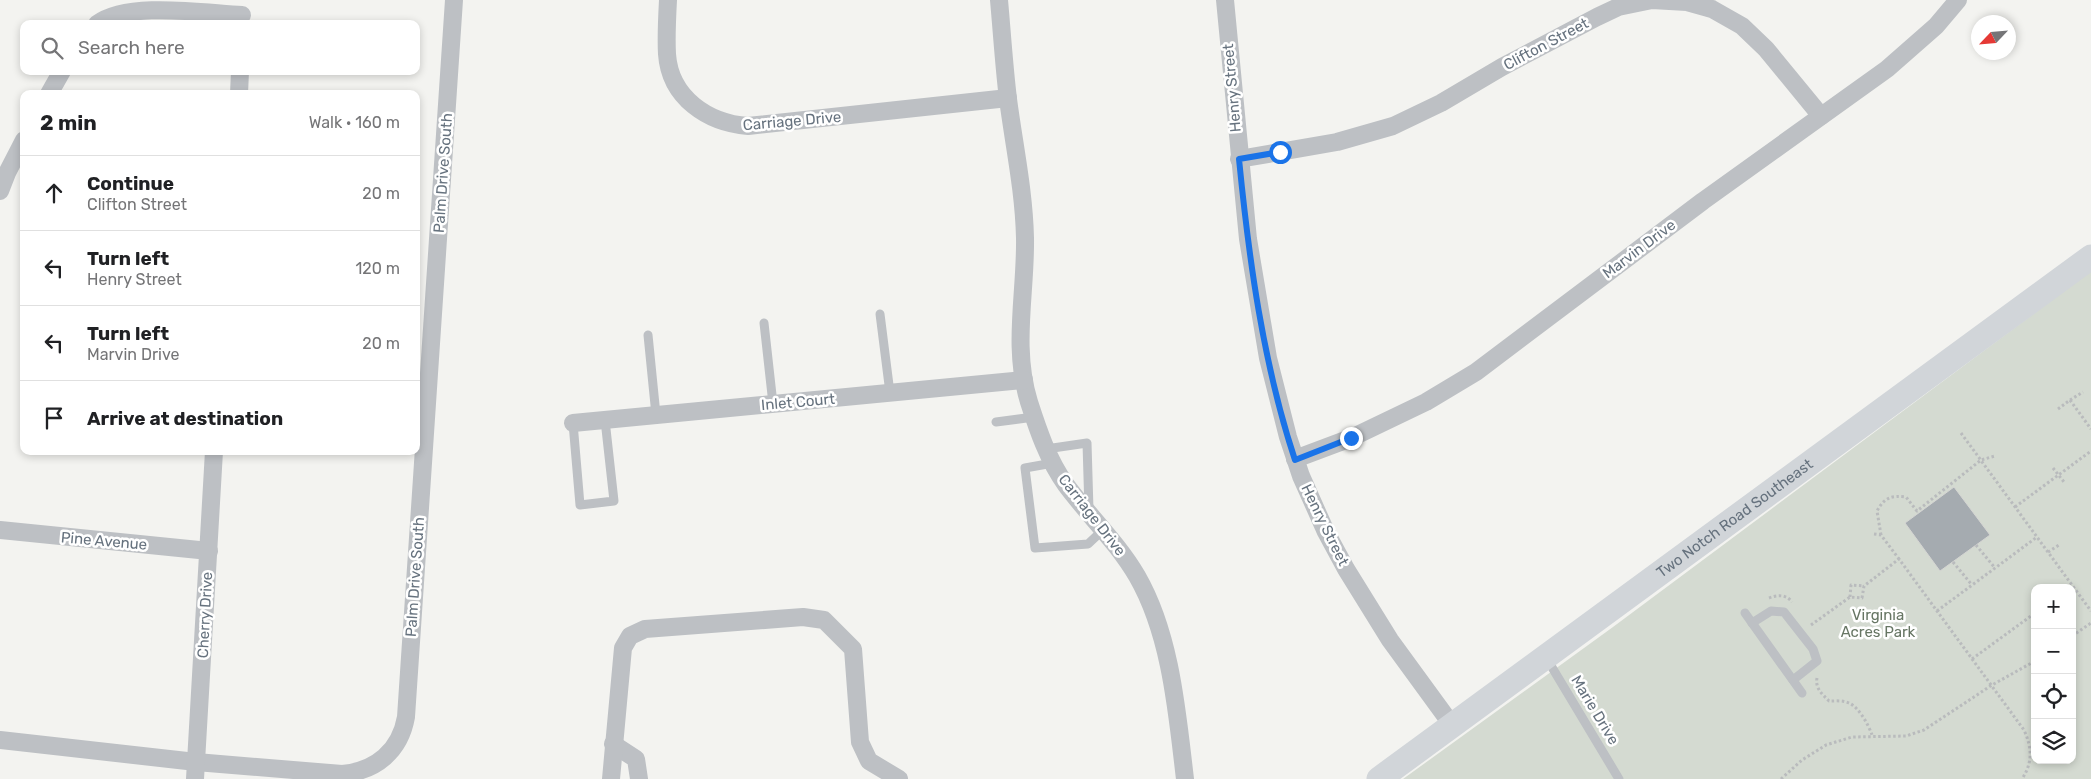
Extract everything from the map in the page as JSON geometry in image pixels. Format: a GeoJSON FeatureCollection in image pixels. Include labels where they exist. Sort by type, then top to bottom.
{"type":"FeatureCollection","features":[{"type":"Feature","properties":{"kind":"street","name":"Palm Drive South"},"geometry":{"type":"LineString","coordinates":[[0,740],[196,771],[353,773],[375,765],[393,749],[404,728],[428,401],[454,0]]}},
{"type":"Feature","properties":{"kind":"street","name":"Carriage Drive"},"geometry":{"type":"LineString","coordinates":[[668,0],[667,54],[674,79],[688,101],[698,110],[721,122],[748,126],[1008,98]]}},
{"type":"Feature","properties":{"kind":"street","name":"Carriage Drive"},"geometry":{"type":"LineString","coordinates":[[1000,0],[1008,98],[1022,195],[1025,237],[1020,332],[1024,380],[1034,416],[1050,456],[1066,484],[1104,529],[1137,576],[1156,618],[1163,641],[1177,717],[1185,779]]}},
{"type":"Feature","properties":{"kind":"street","name":"Henry Street"},"geometry":{"type":"LineString","coordinates":[[1225,0],[1248,239],[1268,358],[1277,398],[1295,460],[1326,532],[1346,569],[1390,640],[1452,725]]}},
{"type":"Feature","properties":{"kind":"street","name":"Clifton Street"},"geometry":{"type":"LineString","coordinates":[[1239,159],[1337,142],[1393,126],[1441,103],[1502,67],[1597,17],[1618,7],[1652,0],[1687,2],[1712,9],[1742,26],[1766,49],[1821,116]]}},
{"type":"Feature","properties":{"kind":"street","name":"Marvin Drive"},"geometry":{"type":"LineString","coordinates":[[1295,460],[1351,438],[1426,402],[1468,378],[1703,201],[1887,70],[1936,26],[1958,0]]}},
{"type":"Feature","properties":{"kind":"street"},"geometry":{"type":"LineString","coordinates":[[104,20],[111,16],[136,10],[242,13]]}},
{"type":"Feature","properties":{"kind":"street"},"geometry":{"type":"LineString","coordinates":[[51,90],[60,75]]}},
{"type":"Feature","properties":{"kind":"street"},"geometry":{"type":"LineString","coordinates":[[239,90],[240,75]]}},
{"type":"Feature","properties":{"kind":"street"},"geometry":{"type":"LineString","coordinates":[[0,191],[20,148]]}},
{"type":"Feature","properties":{"kind":"street","name":"Two Notch Road Southeast"},"geometry":{"type":"LineString","coordinates":[[1379,779],[2091,257]]}},
{"type":"Feature","properties":{"kind":"street","name":"Inlet Court"},"geometry":{"type":"LineString","coordinates":[[573,423],[1024,380]]}},
{"type":"Feature","properties":{"kind":"street","name":"Cherry Drive"},"geometry":{"type":"LineString","coordinates":[[196,771],[214,455]]}},
{"type":"Feature","properties":{"kind":"street","name":"Pine Avenue"},"geometry":{"type":"LineString","coordinates":[[0,530],[209,551]]}},
{"type":"Feature","properties":{"kind":"street"},"geometry":{"type":"LineString","coordinates":[[611,779],[623,648],[630,636],[645,629],[803,617],[824,620],[853,649],[860,742],[869,761],[899,779]]}},
{"type":"Feature","properties":{"kind":"street"},"geometry":{"type":"LineString","coordinates":[[613,744],[636,759],[639,779]]}},
{"type":"Feature","properties":{"kind":"lane"},"geometry":{"type":"LineString","coordinates":[[880,314],[890,393]]}},
{"type":"Feature","properties":{"kind":"lane"},"geometry":{"type":"LineString","coordinates":[[764,323],[773,404]]}},
{"type":"Feature","properties":{"kind":"lane"},"geometry":{"type":"LineString","coordinates":[[648,335],[656,415]]}},
{"type":"Feature","properties":{"kind":"lane"},"geometry":{"type":"LineString","coordinates":[[996,422],[1034,416]]}},
{"type":"Feature","properties":{"kind":"lane"},"geometry":{"type":"LineString","coordinates":[[573,423],[580,505],[614,501],[605,420]]}},
{"type":"Feature","properties":{"kind":"lane"},"geometry":{"type":"LineString","coordinates":[[1089,512],[1087,443],[1050,456],[1025,468],[1035,548],[1088,544],[1104,529]]}},
{"type":"Feature","properties":{"kind":"lane"},"geometry":{"type":"LineString","coordinates":[[1752,623],[1771,611],[1784,612],[1814,649],[1817,661],[1793,680]]}},
{"type":"Feature","properties":{"kind":"lane"},"geometry":{"type":"LineString","coordinates":[[1746,614],[1802,693]]}},
{"type":"Feature","properties":{"kind":"lane","name":"Marie Drive"},"geometry":{"type":"LineString","coordinates":[[1545,656],[1619,779]]}},
{"type":"Feature","properties":{"kind":"path"},"geometry":{"type":"LineString","coordinates":[[2058,409],[2083,392]]}},
{"type":"Feature","properties":{"kind":"path"},"geometry":{"type":"LineString","coordinates":[[2070,400],[2091,429]]}},
{"type":"Feature","properties":{"kind":"path"},"geometry":{"type":"LineString","coordinates":[[1961,433],[2048,552],[2069,584]]}},
{"type":"Feature","properties":{"kind":"path"},"geometry":{"type":"LineString","coordinates":[[2015,507],[2091,451]]}},
{"type":"Feature","properties":{"kind":"path"},"geometry":{"type":"LineString","coordinates":[[1995,456],[1980,460],[1921,509],[1916,511],[1906,497],[1889,497],[1881,502],[1877,511],[1881,535],[2024,730],[2029,741],[2031,762],[2022,779]]}},
{"type":"Feature","properties":{"kind":"path"},"geometry":{"type":"LineString","coordinates":[[2053,468],[2064,482]]}},
{"type":"Feature","properties":{"kind":"path"},"geometry":{"type":"LineString","coordinates":[[1874,534],[1881,535]]}},
{"type":"Feature","properties":{"kind":"path"},"geometry":{"type":"LineString","coordinates":[[1937,611],[2037,537]]}},
{"type":"Feature","properties":{"kind":"path"},"geometry":{"type":"LineString","coordinates":[[2048,552],[2059,545]]}},
{"type":"Feature","properties":{"kind":"path"},"geometry":{"type":"LineString","coordinates":[[1976,546],[1995,568]]}},
{"type":"Feature","properties":{"kind":"path"},"geometry":{"type":"LineString","coordinates":[[1850,597],[1851,585],[1864,586],[1899,560]]}},
{"type":"Feature","properties":{"kind":"path"},"geometry":{"type":"LineString","coordinates":[[1953,562],[1972,585]]}},
{"type":"Feature","properties":{"kind":"path"},"geometry":{"type":"LineString","coordinates":[[1811,625],[1850,597],[1862,598],[1864,586]]}},
{"type":"Feature","properties":{"kind":"path"},"geometry":{"type":"LineString","coordinates":[[2076,593],[2091,611]]}},
{"type":"Feature","properties":{"kind":"path"},"geometry":{"type":"LineString","coordinates":[[1972,658],[2031,616]]}},
{"type":"Feature","properties":{"kind":"path"},"geometry":{"type":"LineString","coordinates":[[2076,633],[2091,623]]}},
{"type":"Feature","properties":{"kind":"path"},"geometry":{"type":"LineString","coordinates":[[1781,779],[1802,760],[1826,744],[1852,736],[1906,736],[1924,730],[1992,685],[2031,663]]}},
{"type":"Feature","properties":{"kind":"green space","name":"Virginia Acres Park"},"geometry":{"type":"Polygon","coordinates":[[[2091,271],[2091,779],[1403,779],[1613,627],[2091,271]]]}},
{"type":"Feature","properties":{"kind":"building"},"geometry":{"type":"Polygon","coordinates":[[[1954,487],[1990,535],[1940,571],[1905,523],[1954,487]]]}},
{"type":"Feature","properties":{"kind":"route"},"geometry":{"type":"LineString","coordinates":[[1280,152],[1239,159],[1248,239],[1268,358],[1277,398],[1295,460],[1351,438]]}}]}
